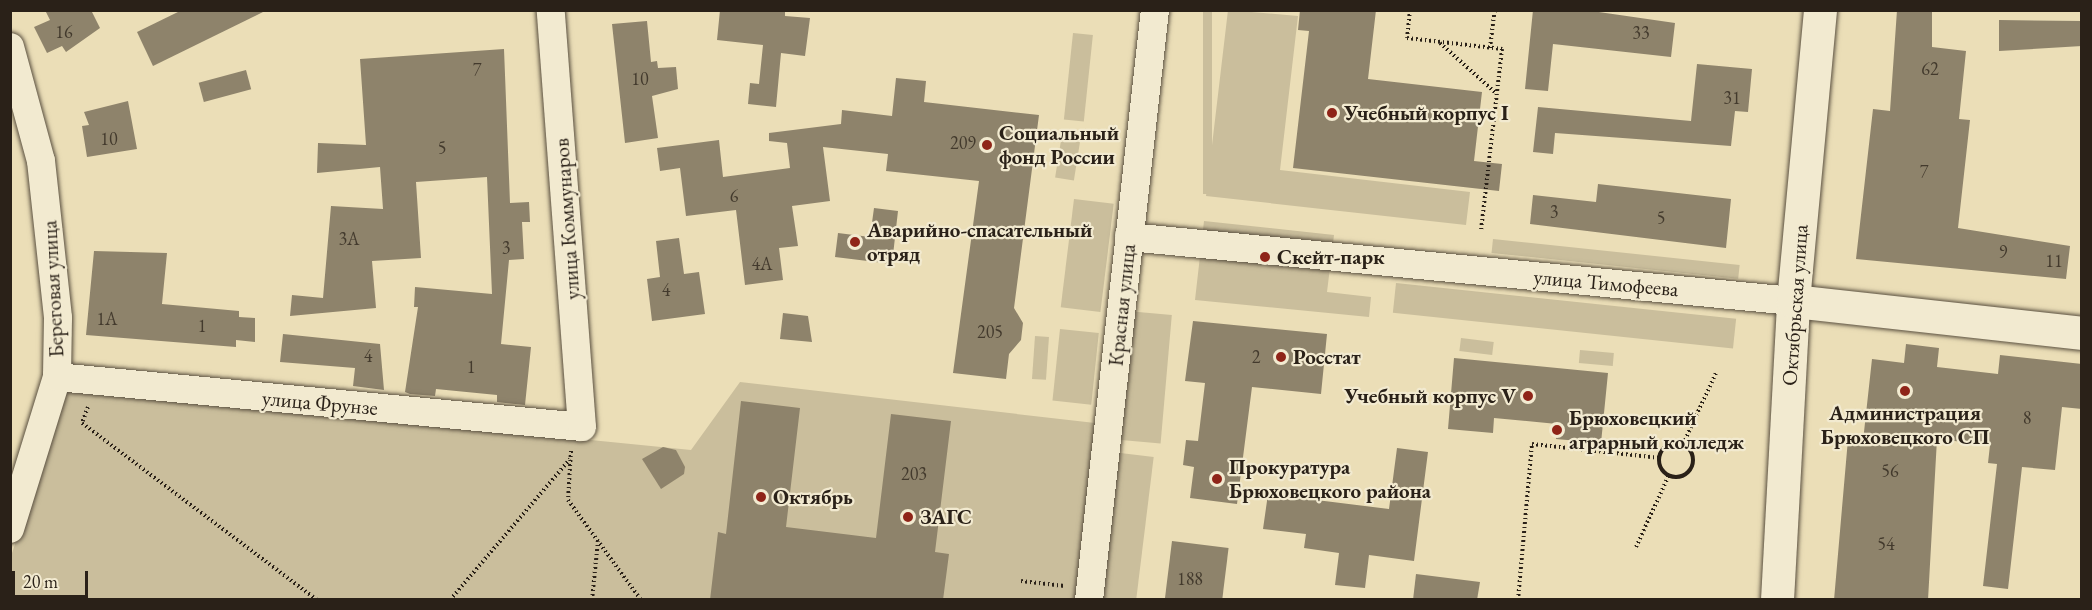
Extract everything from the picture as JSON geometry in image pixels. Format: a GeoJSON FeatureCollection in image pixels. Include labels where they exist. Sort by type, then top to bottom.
{"type":"FeatureCollection","features":[{"type":"Feature","properties":{"kind":"street","name":"улица Коммунаров"},"geometry":{"type":"LineString","coordinates":[[551,10],[577,427]]}},
{"type":"Feature","properties":{"kind":"street","name":"Красная улица"},"geometry":{"type":"LineString","coordinates":[[1089,594],[1155,10]]}},
{"type":"Feature","properties":{"kind":"street","name":"Октябрьская улица"},"geometry":{"type":"LineString","coordinates":[[1777,600],[1793,301],[1820,10]]}},
{"type":"Feature","properties":{"kind":"street","name":"Береговая улица"},"geometry":{"type":"LineString","coordinates":[[10,47],[49,211],[57,377],[10,530]]}},
{"type":"Feature","properties":{"kind":"street","name":"улица Тимофеева"},"geometry":{"type":"LineString","coordinates":[[1129,237],[1793,301],[2082,333]]}},
{"type":"Feature","properties":{"kind":"street","name":"улица Фрунзе"},"geometry":{"type":"LineString","coordinates":[[57,377],[577,427]]}},
{"type":"Feature","properties":{"kind":"path"},"geometry":{"type":"LineString","coordinates":[[1410,10],[1407,39],[1502,49],[1482,231]]}},
{"type":"Feature","properties":{"kind":"path"},"geometry":{"type":"LineString","coordinates":[[1490,48],[1494,10]]}},
{"type":"Feature","properties":{"kind":"path"},"geometry":{"type":"LineString","coordinates":[[1439,42],[1497,94]]}},
{"type":"Feature","properties":{"kind":"path"},"geometry":{"type":"LineString","coordinates":[[1683,444],[1716,373]]}},
{"type":"Feature","properties":{"kind":"path"},"geometry":{"type":"LineString","coordinates":[[82,423],[317,600]]}},
{"type":"Feature","properties":{"kind":"path"},"geometry":{"type":"LineString","coordinates":[[577,427],[570,459],[568,500],[641,600]]}},
{"type":"Feature","properties":{"kind":"path"},"geometry":{"type":"LineString","coordinates":[[1518,600],[1532,444],[1660,458]]}},
{"type":"Feature","properties":{"kind":"path"},"geometry":{"type":"LineString","coordinates":[[1660,458],[1668,445],[1683,444],[1691,451],[1692,466],[1679,476],[1669,475]]}},
{"type":"Feature","properties":{"kind":"path"},"geometry":{"type":"LineString","coordinates":[[1660,458],[1669,475]]}},
{"type":"Feature","properties":{"kind":"path"},"geometry":{"type":"LineString","coordinates":[[450,600],[570,459]]}},
{"type":"Feature","properties":{"kind":"path"},"geometry":{"type":"LineString","coordinates":[[1636,547],[1669,475]]}},
{"type":"Feature","properties":{"kind":"path"},"geometry":{"type":"LineString","coordinates":[[592,600],[598,541]]}},
{"type":"Feature","properties":{"kind":"path"},"geometry":{"type":"LineString","coordinates":[[1021,580],[1089,594]]}},
{"type":"Feature","properties":{"kind":"shaded area"},"geometry":{"type":"Polygon","coordinates":[[[1228,10],[1298,16],[1280,170],[1470,192],[1466,225],[1206,196],[1228,10]]]}},
{"type":"Feature","properties":{"kind":"shaded area"},"geometry":{"type":"Polygon","coordinates":[[[1203,11],[1212,11],[1212,194],[1203,194],[1203,11]]]}},
{"type":"Feature","properties":{"kind":"shaded area"},"geometry":{"type":"Polygon","coordinates":[[[1073,33],[1093,35],[1084,122],[1064,120],[1073,33]]]}},
{"type":"Feature","properties":{"kind":"shaded area"},"geometry":{"type":"Polygon","coordinates":[[[1062,134],[1081,137],[1074,180],[1055,177],[1062,134]]]}},
{"type":"Feature","properties":{"kind":"shaded area"},"geometry":{"type":"Polygon","coordinates":[[[1074,199],[1114,204],[1100,312],[1061,307],[1074,199]]]}},
{"type":"Feature","properties":{"kind":"shaded area","name":"Скейт-парк"},"geometry":{"type":"Polygon","coordinates":[[[1204,221],[1334,235],[1327,292],[1371,297],[1369,317],[1195,300],[1204,221]]]}},
{"type":"Feature","properties":{"kind":"shaded area"},"geometry":{"type":"Polygon","coordinates":[[[1493,239],[1740,265],[1738,279],[1492,253],[1493,239]]]}},
{"type":"Feature","properties":{"kind":"shaded area"},"geometry":{"type":"Polygon","coordinates":[[[1396,283],[1736,319],[1733,349],[1393,313],[1396,283]]]}},
{"type":"Feature","properties":{"kind":"shaded area"},"geometry":{"type":"Polygon","coordinates":[[[1127,311],[1172,315],[1161,443],[1116,440],[1127,311]]]}},
{"type":"Feature","properties":{"kind":"shaded area"},"geometry":{"type":"Polygon","coordinates":[[[1060,329],[1099,333],[1091,405],[1052,401],[1060,329]]]}},
{"type":"Feature","properties":{"kind":"shaded area"},"geometry":{"type":"Polygon","coordinates":[[[1035,336],[1049,337],[1046,380],[1032,379],[1035,336]]]}},
{"type":"Feature","properties":{"kind":"shaded area"},"geometry":{"type":"Polygon","coordinates":[[[1461,338],[1494,342],[1492,355],[1459,351],[1461,338]]]}},
{"type":"Feature","properties":{"kind":"shaded area"},"geometry":{"type":"Polygon","coordinates":[[[1580,350],[1614,353],[1613,366],[1579,363],[1580,350]]]}},
{"type":"Feature","properties":{"kind":"shaded area"},"geometry":{"type":"Polygon","coordinates":[[[740,382],[1095,423],[1075,599],[11,600],[11,556],[68,388],[691,450],[740,382]]]}},
{"type":"Feature","properties":{"kind":"shaded area"},"geometry":{"type":"Polygon","coordinates":[[[1112,452],[1154,457],[1136,600],[1094,600],[1112,452]]]}},
{"type":"Feature","properties":{"kind":"building"},"geometry":{"type":"Polygon","coordinates":[[[45,10],[91,10],[100,28],[66,52],[62,46],[47,53],[34,27],[50,20],[45,10]]]}},
{"type":"Feature","properties":{"kind":"building"},"geometry":{"type":"Polygon","coordinates":[[[182,10],[267,10],[153,66],[137,32],[182,10]]]}},
{"type":"Feature","properties":{"kind":"building"},"geometry":{"type":"Polygon","coordinates":[[[720,10],[785,10],[785,16],[810,18],[805,56],[781,53],[776,107],[748,104],[750,83],[759,84],[763,45],[717,40],[720,10]]]}},
{"type":"Feature","properties":{"kind":"building"},"geometry":{"type":"Polygon","coordinates":[[[1300,10],[1376,10],[1368,79],[1482,92],[1474,161],[1502,164],[1499,191],[1293,168],[1309,31],[1298,30],[1300,10]]]}},
{"type":"Feature","properties":{"kind":"building"},"geometry":{"type":"Polygon","coordinates":[[[1533,10],[1585,10],[1675,23],[1671,57],[1553,44],[1548,91],[1525,89],[1533,10]]]}},
{"type":"Feature","properties":{"kind":"building"},"geometry":{"type":"Polygon","coordinates":[[[1897,10],[1932,10],[1932,47],[1966,51],[1959,119],[1970,120],[1958,228],[2070,246],[2066,279],[1856,259],[1873,109],[1890,111],[1897,10]]]}},
{"type":"Feature","properties":{"kind":"building"},"geometry":{"type":"Polygon","coordinates":[[[1999,20],[2082,21],[2082,46],[1999,51],[1999,20]]]}},
{"type":"Feature","properties":{"kind":"building"},"geometry":{"type":"Polygon","coordinates":[[[647,21],[651,62],[657,61],[658,68],[676,67],[678,89],[652,96],[658,138],[625,143],[612,24],[647,21]]]}},
{"type":"Feature","properties":{"kind":"building"},"geometry":{"type":"Polygon","coordinates":[[[504,49],[510,203],[529,202],[530,222],[522,222],[524,259],[509,260],[501,344],[531,347],[525,405],[497,402],[497,395],[436,389],[435,396],[410,394],[405,392],[418,307],[414,307],[415,287],[492,294],[487,177],[416,182],[421,258],[372,261],[376,308],[290,316],[292,295],[323,298],[331,206],[383,209],[380,167],[317,173],[318,143],[366,145],[360,59],[504,49]]]}},
{"type":"Feature","properties":{"kind":"building"},"geometry":{"type":"Polygon","coordinates":[[[1697,64],[1752,69],[1748,112],[1735,111],[1731,146],[1555,133],[1553,154],[1533,152],[1538,107],[1691,121],[1697,64]]]}},
{"type":"Feature","properties":{"kind":"building"},"geometry":{"type":"Polygon","coordinates":[[[246,70],[251,89],[204,102],[199,83],[246,70]]]}},
{"type":"Feature","properties":{"kind":"building"},"geometry":{"type":"Polygon","coordinates":[[[896,78],[926,81],[924,102],[1039,115],[1014,308],[1023,323],[1021,340],[1009,354],[1006,379],[953,373],[979,181],[886,171],[888,154],[823,147],[830,201],[792,206],[798,246],[779,248],[783,280],[745,285],[736,210],[686,216],[680,168],[660,171],[657,148],[719,140],[723,177],[790,168],[787,143],[769,141],[769,133],[841,124],[842,110],[892,116],[896,78]]]}},
{"type":"Feature","properties":{"kind":"building"},"geometry":{"type":"Polygon","coordinates":[[[128,101],[137,149],[87,157],[82,126],[89,125],[84,112],[128,101]]]}},
{"type":"Feature","properties":{"kind":"building"},"geometry":{"type":"Polygon","coordinates":[[[1598,184],[1731,199],[1726,248],[1530,224],[1533,195],[1596,202],[1598,184]]]}},
{"type":"Feature","properties":{"kind":"building"},"geometry":{"type":"Polygon","coordinates":[[[874,208],[898,211],[892,264],[835,257],[838,233],[870,237],[874,208]]]}},
{"type":"Feature","properties":{"kind":"building"},"geometry":{"type":"Polygon","coordinates":[[[679,238],[684,274],[699,272],[705,314],[652,321],[647,279],[660,277],[656,241],[679,238]]]}},
{"type":"Feature","properties":{"kind":"building"},"geometry":{"type":"Polygon","coordinates":[[[94,251],[167,253],[162,304],[239,311],[239,317],[255,318],[255,342],[236,340],[236,347],[86,335],[94,251]]]}},
{"type":"Feature","properties":{"kind":"building"},"geometry":{"type":"Polygon","coordinates":[[[783,313],[808,316],[812,342],[780,339],[783,313]]]}},
{"type":"Feature","properties":{"kind":"building"},"geometry":{"type":"Polygon","coordinates":[[[1193,321],[1327,334],[1321,394],[1252,387],[1237,504],[1190,498],[1194,467],[1183,465],[1186,440],[1198,441],[1205,383],[1185,381],[1193,321]]]}},
{"type":"Feature","properties":{"kind":"building"},"geometry":{"type":"Polygon","coordinates":[[[283,334],[380,344],[384,390],[353,386],[355,368],[280,362],[283,334]]]}},
{"type":"Feature","properties":{"kind":"building"},"geometry":{"type":"Polygon","coordinates":[[[1906,344],[1939,348],[1937,367],[1998,374],[2000,355],[2082,364],[2082,409],[2062,407],[2055,470],[2022,467],[2008,589],[1983,586],[1997,464],[1988,463],[1990,445],[1937,439],[1928,600],[1834,600],[1848,439],[1863,441],[1872,359],[1904,363],[1906,344]]]}},
{"type":"Feature","properties":{"kind":"building","name":"Учебный корпус V"},"geometry":{"type":"Polygon","coordinates":[[[1454,358],[1608,373],[1601,443],[1556,439],[1557,424],[1494,418],[1493,433],[1448,429],[1454,358]]]}},
{"type":"Feature","properties":{"kind":"building"},"geometry":{"type":"Polygon","coordinates":[[[741,401],[800,408],[786,527],[876,538],[891,414],[951,421],[935,552],[949,554],[943,600],[710,600],[718,532],[726,534],[741,401]]]}},
{"type":"Feature","properties":{"kind":"building"},"geometry":{"type":"Polygon","coordinates":[[[663,447],[676,450],[685,467],[684,474],[661,489],[642,459],[663,447]]]}},
{"type":"Feature","properties":{"kind":"building"},"geometry":{"type":"Polygon","coordinates":[[[1397,448],[1428,452],[1414,561],[1369,555],[1365,588],[1335,585],[1339,553],[1304,548],[1306,534],[1263,529],[1268,494],[1389,509],[1397,448]]]}},
{"type":"Feature","properties":{"kind":"building"},"geometry":{"type":"Polygon","coordinates":[[[1172,541],[1229,548],[1222,600],[1165,600],[1172,541]]]}},
{"type":"Feature","properties":{"kind":"building"},"geometry":{"type":"Polygon","coordinates":[[[1416,574],[1480,582],[1477,600],[1413,600],[1416,574]]]}},
{"type":"Feature","properties":{"kind":"place","name":"Учебный корпус I"},"geometry":{"type":"Point","coordinates":[1332,113]}},
{"type":"Feature","properties":{"kind":"place","name":"Социальный фонд России"},"geometry":{"type":"Point","coordinates":[987,145]}},
{"type":"Feature","properties":{"kind":"place","name":"Аварийно-спасательный отряд"},"geometry":{"type":"Point","coordinates":[855,242]}},
{"type":"Feature","properties":{"kind":"place","name":"Скейт-парк"},"geometry":{"type":"Point","coordinates":[1265,257]}},
{"type":"Feature","properties":{"kind":"place","name":"Росстат"},"geometry":{"type":"Point","coordinates":[1281,357]}},
{"type":"Feature","properties":{"kind":"place","name":"Администрация Брюховецкого СП"},"geometry":{"type":"Point","coordinates":[1905,391]}},
{"type":"Feature","properties":{"kind":"place","name":"Учебный корпус V"},"geometry":{"type":"Point","coordinates":[1528,396]}},
{"type":"Feature","properties":{"kind":"place","name":"Брюховецкий аграрный колледж"},"geometry":{"type":"Point","coordinates":[1557,430]}},
{"type":"Feature","properties":{"kind":"place","name":"Прокуратура Брюховецкого района"},"geometry":{"type":"Point","coordinates":[1217,479]}},
{"type":"Feature","properties":{"kind":"place","name":"Октябрь"},"geometry":{"type":"Point","coordinates":[761,497]}},
{"type":"Feature","properties":{"kind":"place","name":"ЗАГС"},"geometry":{"type":"Point","coordinates":[908,517]}}]}
